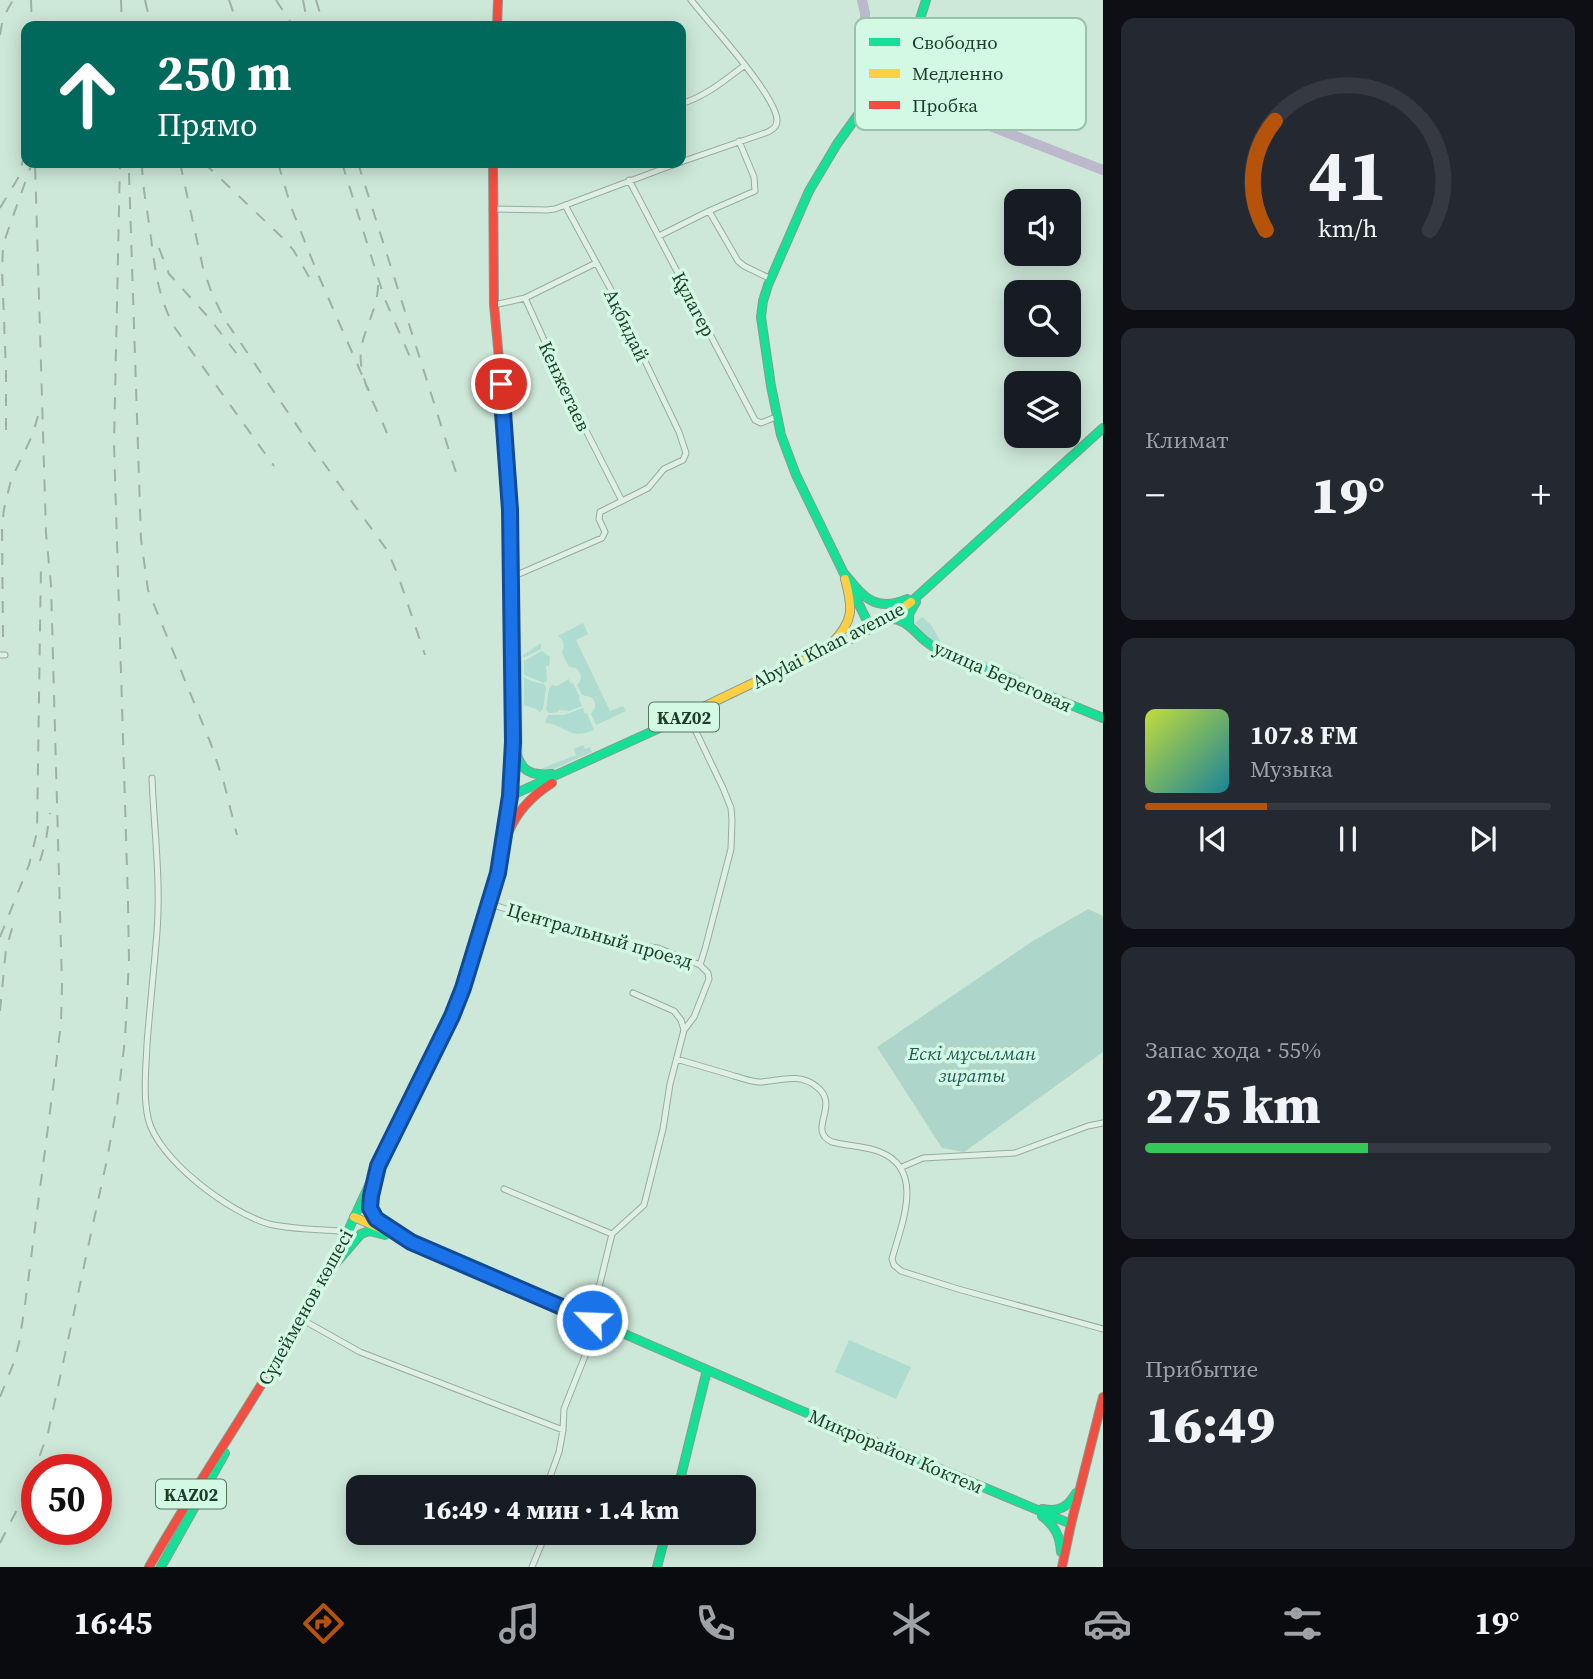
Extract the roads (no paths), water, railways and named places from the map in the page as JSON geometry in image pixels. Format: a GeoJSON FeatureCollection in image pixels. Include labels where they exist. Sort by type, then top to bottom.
{"type":"FeatureCollection","features":[{"type":"Feature","properties":{"kind":"main road"},"geometry":{"type":"LineString","coordinates":[[497,21],[498,0]]}},
{"type":"Feature","properties":{"kind":"main road"},"geometry":{"type":"LineString","coordinates":[[921,18],[926,0]]}},
{"type":"Feature","properties":{"kind":"main road"},"geometry":{"type":"LineString","coordinates":[[855,120],[803,201],[763,299],[761,317],[781,435],[796,475],[868,623]]}},
{"type":"Feature","properties":{"kind":"main road","name":"Сүлейменов көшесі"},"geometry":{"type":"LineString","coordinates":[[226,1445],[322,1281],[452,1016],[490,904],[500,861],[510,796],[513,742],[512,577],[507,453],[494,305],[493,168]]}},
{"type":"Feature","properties":{"kind":"main road","name":"Abylai Khan avenue"},"geometry":{"type":"LineString","coordinates":[[510,796],[576,768],[817,654],[868,623],[883,620],[912,602],[1103,428]]}},
{"type":"Feature","properties":{"kind":"main road"},"geometry":{"type":"LineString","coordinates":[[843,572],[863,596],[879,605],[897,604],[928,588]]}},
{"type":"Feature","properties":{"kind":"main road"},"geometry":{"type":"LineString","coordinates":[[817,654],[838,637],[851,619],[851,598],[843,572]]}},
{"type":"Feature","properties":{"kind":"main road"},"geometry":{"type":"LineString","coordinates":[[909,624],[911,610],[928,588]]}},
{"type":"Feature","properties":{"kind":"main road"},"geometry":{"type":"LineString","coordinates":[[883,620],[897,618],[909,624]]}},
{"type":"Feature","properties":{"kind":"main road","name":"улица Береговая"},"geometry":{"type":"LineString","coordinates":[[909,624],[925,641],[943,653],[1103,718]]}},
{"type":"Feature","properties":{"kind":"main road"},"geometry":{"type":"LineString","coordinates":[[513,742],[519,763],[530,774],[547,775],[576,768]]}},
{"type":"Feature","properties":{"kind":"main road","name":"KАZ02"},"geometry":{"type":"LineString","coordinates":[[500,861],[516,816],[541,791],[576,768]]}},
{"type":"Feature","properties":{"kind":"main road"},"geometry":{"type":"LineString","coordinates":[[378,1166],[370,1202],[372,1214],[380,1223],[411,1242]]}},
{"type":"Feature","properties":{"kind":"main road"},"geometry":{"type":"LineString","coordinates":[[354,1217],[411,1242]]}},
{"type":"Feature","properties":{"kind":"main road"},"geometry":{"type":"LineString","coordinates":[[322,1281],[355,1239],[364,1232],[411,1242]]}},
{"type":"Feature","properties":{"kind":"main road","name":"Микрорайон Коктем"},"geometry":{"type":"LineString","coordinates":[[411,1242],[1071,1524]]}},
{"type":"Feature","properties":{"kind":"main road"},"geometry":{"type":"LineString","coordinates":[[681,1475],[707,1370]]}},
{"type":"Feature","properties":{"kind":"main road"},"geometry":{"type":"LineString","coordinates":[[1062,1567],[1103,1397]]}},
{"type":"Feature","properties":{"kind":"main road","name":"KАZ02"},"geometry":{"type":"LineString","coordinates":[[149,1567],[180,1511],[226,1445]]}},
{"type":"Feature","properties":{"kind":"main road","name":"KАZ02"},"geometry":{"type":"LineString","coordinates":[[161,1567],[226,1445]]}},
{"type":"Feature","properties":{"kind":"main road"},"geometry":{"type":"LineString","coordinates":[[1025,1505],[1049,1510],[1064,1509],[1072,1500],[1082,1479]]}},
{"type":"Feature","properties":{"kind":"main road"},"geometry":{"type":"LineString","coordinates":[[1025,1505],[1048,1520],[1058,1531],[1062,1567]]}},
{"type":"Feature","properties":{"kind":"main road"},"geometry":{"type":"LineString","coordinates":[[141,1567],[180,1511]]}},
{"type":"Feature","properties":{"kind":"main road"},"geometry":{"type":"LineString","coordinates":[[657,1567],[663,1545]]}},
{"type":"Feature","properties":{"kind":"street"},"geometry":{"type":"LineString","coordinates":[[686,160],[768,132],[776,125],[777,120],[762,87],[693,1]]}},
{"type":"Feature","properties":{"kind":"street"},"geometry":{"type":"LineString","coordinates":[[686,102],[715,88],[745,65]]}},
{"type":"Feature","properties":{"kind":"street"},"geometry":{"type":"LineString","coordinates":[[659,236],[755,191],[754,177],[739,141]]}},
{"type":"Feature","properties":{"kind":"street"},"geometry":{"type":"LineString","coordinates":[[492,209],[547,210],[663,168]]}},
{"type":"Feature","properties":{"kind":"street","name":"Құлагер"},"geometry":{"type":"LineString","coordinates":[[629,180],[755,420],[763,422],[776,417]]}},
{"type":"Feature","properties":{"kind":"street","name":"Ақбидай"},"geometry":{"type":"LineString","coordinates":[[565,205],[639,348],[685,448],[683,460],[664,470],[648,488],[622,501]]}},
{"type":"Feature","properties":{"kind":"street"},"geometry":{"type":"LineString","coordinates":[[709,211],[738,261],[771,279]]}},
{"type":"Feature","properties":{"kind":"street"},"geometry":{"type":"LineString","coordinates":[[494,305],[525,298],[596,263]]}},
{"type":"Feature","properties":{"kind":"street","name":"Кенжетаев"},"geometry":{"type":"LineString","coordinates":[[525,298],[579,417],[622,501]]}},
{"type":"Feature","properties":{"kind":"street"},"geometry":{"type":"LineString","coordinates":[[512,577],[601,538],[605,532],[599,514],[622,501]]}},
{"type":"Feature","properties":{"kind":"street","name":"Центральный проезд"},"geometry":{"type":"LineString","coordinates":[[490,904],[617,943],[658,948],[700,965],[730,849],[732,820],[731,808],[723,788],[688,715]]}},
{"type":"Feature","properties":{"kind":"street"},"geometry":{"type":"LineString","coordinates":[[152,778],[157,930],[146,1056],[146,1089],[148,1119],[152,1129],[182,1169],[212,1194],[251,1217],[286,1228],[348,1231]]}},
{"type":"Feature","properties":{"kind":"street"},"geometry":{"type":"LineString","coordinates":[[551,1475],[558,1456],[564,1409],[595,1322],[612,1234],[644,1205],[684,1030],[694,1017],[709,979],[708,973],[700,965]]}},
{"type":"Feature","properties":{"kind":"street"},"geometry":{"type":"LineString","coordinates":[[633,993],[674,1011],[684,1030]]}},
{"type":"Feature","properties":{"kind":"street"},"geometry":{"type":"LineString","coordinates":[[677,1059],[753,1081],[790,1078],[810,1082],[820,1089],[827,1107],[821,1129],[826,1140],[881,1152],[902,1167],[906,1180],[907,1204],[892,1259],[901,1271],[1103,1329]]}},
{"type":"Feature","properties":{"kind":"street"},"geometry":{"type":"LineString","coordinates":[[902,1167],[923,1158],[1014,1153],[1088,1125],[1103,1123]]}},
{"type":"Feature","properties":{"kind":"street"},"geometry":{"type":"LineString","coordinates":[[504,1189],[612,1234]]}},
{"type":"Feature","properties":{"kind":"street"},"geometry":{"type":"LineString","coordinates":[[301,1319],[360,1352],[563,1430]]}},
{"type":"Feature","properties":{"kind":"street"},"geometry":{"type":"LineString","coordinates":[[532,1567],[541,1545]]}},
{"type":"Feature","properties":{"kind":"waterway"},"geometry":{"type":"LineString","coordinates":[[862,0],[865,18]]}},
{"type":"Feature","properties":{"kind":"waterway"},"geometry":{"type":"LineString","coordinates":[[1000,130],[1103,170]]}},
{"type":"Feature","properties":{"kind":"railway"},"geometry":{"type":"LineString","coordinates":[[0,35],[3,18],[13,0]]}},
{"type":"Feature","properties":{"kind":"railway"},"geometry":{"type":"LineString","coordinates":[[31,0],[32,21]]}},
{"type":"Feature","properties":{"kind":"railway"},"geometry":{"type":"LineString","coordinates":[[121,0],[122,21]]}},
{"type":"Feature","properties":{"kind":"railway"},"geometry":{"type":"LineString","coordinates":[[145,0],[150,21]]}},
{"type":"Feature","properties":{"kind":"railway"},"geometry":{"type":"LineString","coordinates":[[229,0],[236,21]]}},
{"type":"Feature","properties":{"kind":"railway"},"geometry":{"type":"LineString","coordinates":[[276,0],[290,21]]}},
{"type":"Feature","properties":{"kind":"railway"},"geometry":{"type":"LineString","coordinates":[[303,0],[307,21]]}},
{"type":"Feature","properties":{"kind":"railway"},"geometry":{"type":"LineString","coordinates":[[316,0],[322,21]]}},
{"type":"Feature","properties":{"kind":"railway"},"geometry":{"type":"LineString","coordinates":[[0,208],[18,178],[21,167]]}},
{"type":"Feature","properties":{"kind":"railway"},"geometry":{"type":"LineString","coordinates":[[6,430],[3,249],[30,168]]}},
{"type":"Feature","properties":{"kind":"railway"},"geometry":{"type":"LineString","coordinates":[[0,1397],[19,1343],[61,1022],[51,585],[46,533],[35,168]]}},
{"type":"Feature","properties":{"kind":"railway"},"geometry":{"type":"LineString","coordinates":[[0,1543],[27,1490],[48,1433],[106,1164],[117,1106],[125,1039],[129,960],[128,902],[114,444],[120,168]]}},
{"type":"Feature","properties":{"kind":"railway"},"geometry":{"type":"LineString","coordinates":[[142,168],[154,263],[169,315],[175,328],[274,466]]}},
{"type":"Feature","properties":{"kind":"railway"},"geometry":{"type":"LineString","coordinates":[[181,168],[203,268],[223,317],[304,436],[387,550],[425,655]]}},
{"type":"Feature","properties":{"kind":"railway"},"geometry":{"type":"LineString","coordinates":[[209,168],[286,241],[313,284]]}},
{"type":"Feature","properties":{"kind":"railway"},"geometry":{"type":"LineString","coordinates":[[279,168],[291,207],[317,272],[369,391]]}},
{"type":"Feature","properties":{"kind":"railway"},"geometry":{"type":"LineString","coordinates":[[344,168],[384,297],[410,357]]}},
{"type":"Feature","properties":{"kind":"railway"},"geometry":{"type":"LineString","coordinates":[[360,168],[459,482]]}},
{"type":"Feature","properties":{"kind":"railway"},"geometry":{"type":"LineString","coordinates":[[129,173],[141,539],[148,590],[211,744],[237,835]]}},
{"type":"Feature","properties":{"kind":"railway"},"geometry":{"type":"LineString","coordinates":[[159,248],[169,274],[237,354]]}},
{"type":"Feature","properties":{"kind":"railway"},"geometry":{"type":"LineString","coordinates":[[378,285],[362,344],[361,367],[387,433]]}},
{"type":"Feature","properties":{"kind":"railway"},"geometry":{"type":"LineString","coordinates":[[3,637],[4,509],[11,480],[32,436],[38,416]]}},
{"type":"Feature","properties":{"kind":"railway"},"geometry":{"type":"LineString","coordinates":[[0,937],[29,865],[37,832],[41,564]]}},
{"type":"Feature","properties":{"kind":"railway"},"geometry":{"type":"LineString","coordinates":[[40,861],[50,813]]}},
{"type":"Feature","properties":{"kind":"railway"},"geometry":{"type":"LineString","coordinates":[[0,1011],[6,949],[13,925]]}},
{"type":"Feature","properties":{"kind":"park label","name":"Ескі мұсылман зираты"},"geometry":{"type":"Point","coordinates":[972,1064]}}]}
